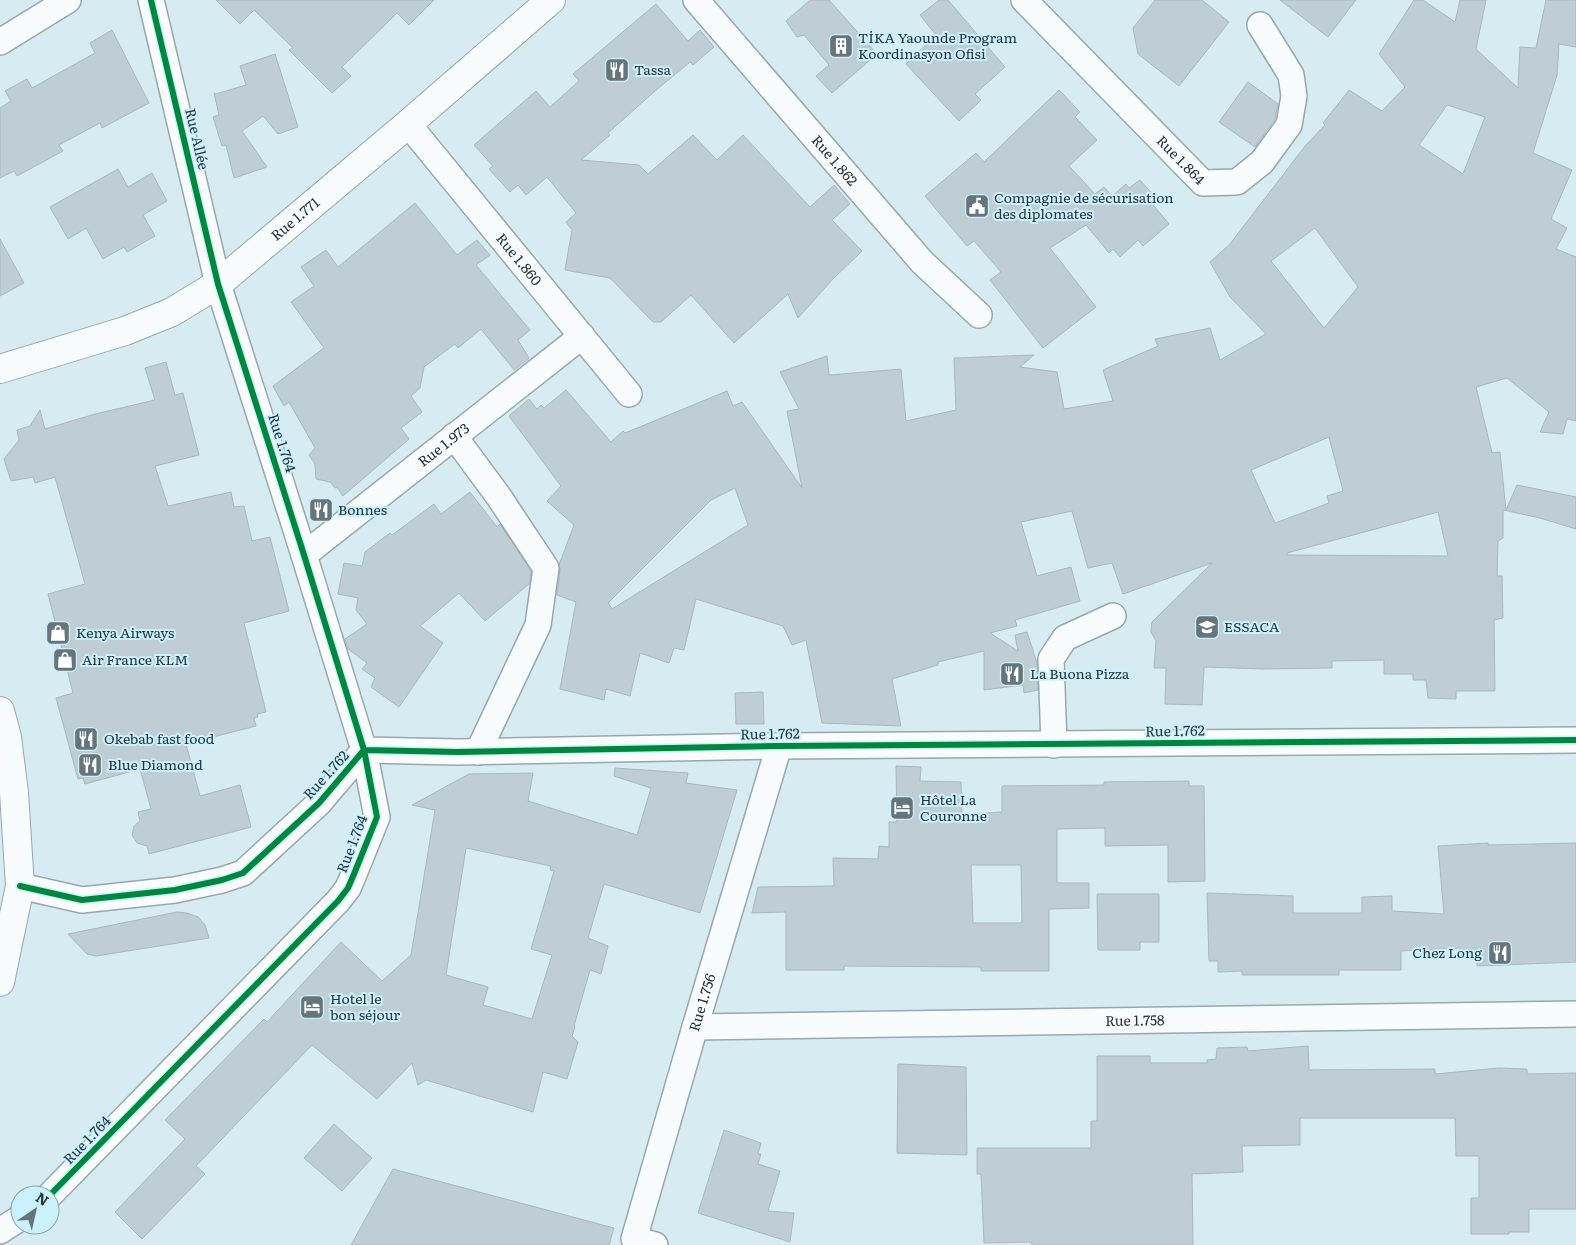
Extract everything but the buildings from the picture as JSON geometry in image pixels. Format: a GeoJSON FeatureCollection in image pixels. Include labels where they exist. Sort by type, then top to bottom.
{"type":"FeatureCollection","features":[{"type":"Feature","properties":{"kind":"street"},"geometry":{"type":"LineString","coordinates":[[0,42],[68,0]]}},
{"type":"Feature","properties":{"kind":"street","name":"Rue Allée"},"geometry":{"type":"LineString","coordinates":[[151,0],[218,284]]}},
{"type":"Feature","properties":{"kind":"street","name":"Rue 1.771"},"geometry":{"type":"LineString","coordinates":[[0,369],[125,331],[172,312],[218,284],[408,124],[551,0]]}},
{"type":"Feature","properties":{"kind":"street","name":"Rue 1.862"},"geometry":{"type":"LineString","coordinates":[[696,0],[922,262],[979,314]]}},
{"type":"Feature","properties":{"kind":"street","name":"Rue 1.864"},"geometry":{"type":"LineString","coordinates":[[1024,0],[1202,183],[1237,182],[1262,162],[1289,124],[1294,96],[1291,76],[1260,24]]}},
{"type":"Feature","properties":{"kind":"street","name":"Rue 1.860"},"geometry":{"type":"LineString","coordinates":[[408,124],[629,394]]}},
{"type":"Feature","properties":{"kind":"street","name":"Rue 1.764"},"geometry":{"type":"LineString","coordinates":[[60,1185],[331,908],[348,888],[378,816],[364,750],[218,284]]}},
{"type":"Feature","properties":{"kind":"street","name":"Rue 1.973"},"geometry":{"type":"LineString","coordinates":[[304,555],[582,336]]}},
{"type":"Feature","properties":{"kind":"street"},"geometry":{"type":"LineString","coordinates":[[454,436],[499,497],[546,568],[538,625],[478,752]]}},
{"type":"Feature","properties":{"kind":"street"},"geometry":{"type":"LineString","coordinates":[[1054,745],[1051,659],[1065,638],[1113,616]]}},
{"type":"Feature","properties":{"kind":"street"},"geometry":{"type":"LineString","coordinates":[[0,711],[7,737],[14,792],[20,886],[0,982]]}},
{"type":"Feature","properties":{"kind":"street","name":"Rue 1.762"},"geometry":{"type":"LineString","coordinates":[[20,886],[82,900],[175,890],[222,880],[243,873],[319,803],[364,750],[478,752],[780,746],[1576,740]]}},
{"type":"Feature","properties":{"kind":"street","name":"Rue 1.756"},"geometry":{"type":"LineString","coordinates":[[654,1245],[634,1239],[695,1027],[780,746]]}},
{"type":"Feature","properties":{"kind":"street","name":"Rue 1.758"},"geometry":{"type":"LineString","coordinates":[[695,1027],[1576,1014]]}},
{"type":"Feature","properties":{"kind":"cycle path"},"geometry":{"type":"LineString","coordinates":[[60,1185],[338,901],[348,888],[377,817],[364,750],[218,284],[151,0]]}},
{"type":"Feature","properties":{"kind":"cycle path"},"geometry":{"type":"LineString","coordinates":[[20,886],[82,900],[175,890],[222,880],[243,873],[319,803],[364,750],[458,752],[779,746],[1576,740]]}},
{"type":"Feature","properties":{"kind":"place","name":"TİKA Yaounde Program Koordinasyon Ofisi"},"geometry":{"type":"Point","coordinates":[841,46]}},
{"type":"Feature","properties":{"kind":"place","name":"Tassa"},"geometry":{"type":"Point","coordinates":[617,70]}},
{"type":"Feature","properties":{"kind":"place","name":"Compagnie de sécurisation des diplomates"},"geometry":{"type":"Point","coordinates":[977,206]}},
{"type":"Feature","properties":{"kind":"place","name":"Bonnes"},"geometry":{"type":"Point","coordinates":[321,510]}},
{"type":"Feature","properties":{"kind":"place","name":"ESSACA"},"geometry":{"type":"Point","coordinates":[1207,627]}},
{"type":"Feature","properties":{"kind":"place","name":"Kenya Airways"},"geometry":{"type":"Point","coordinates":[58,633]}},
{"type":"Feature","properties":{"kind":"place","name":"Air France KLM"},"geometry":{"type":"Point","coordinates":[65,660]}},
{"type":"Feature","properties":{"kind":"place","name":"La Buona Pizza"},"geometry":{"type":"Point","coordinates":[1012,674]}},
{"type":"Feature","properties":{"kind":"place","name":"Okebab fast food"},"geometry":{"type":"Point","coordinates":[86,739]}},
{"type":"Feature","properties":{"kind":"place","name":"Blue Diamond"},"geometry":{"type":"Point","coordinates":[90,765]}},
{"type":"Feature","properties":{"kind":"place","name":"Hôtel La Couronne"},"geometry":{"type":"Point","coordinates":[902,808]}},
{"type":"Feature","properties":{"kind":"place","name":"Chez Long"},"geometry":{"type":"Point","coordinates":[1500,953]}},
{"type":"Feature","properties":{"kind":"place","name":"Hotel le bon séjour"},"geometry":{"type":"Point","coordinates":[312,1007]}}]}
